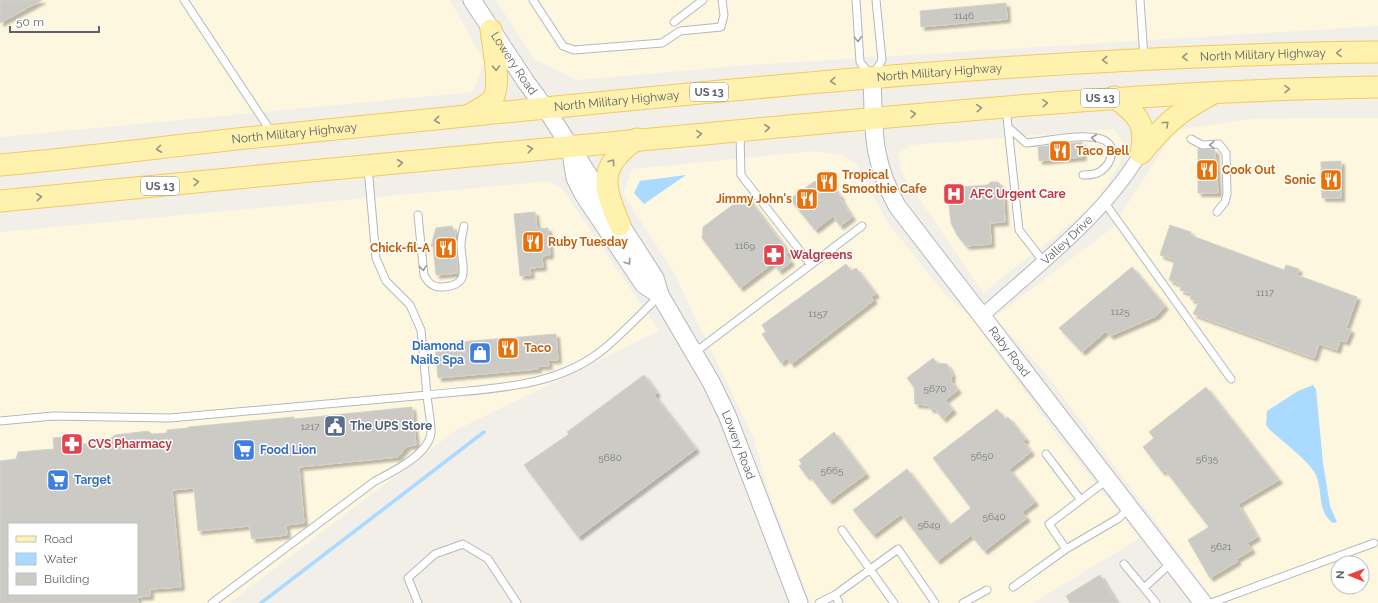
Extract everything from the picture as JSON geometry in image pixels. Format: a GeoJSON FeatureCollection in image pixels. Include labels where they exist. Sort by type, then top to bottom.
{"type":"FeatureCollection","features":[{"type":"Feature","properties":{"kind":"main road"},"geometry":{"type":"LineString","coordinates":[[467,117],[491,102],[496,93],[496,65],[491,30]]}},
{"type":"Feature","properties":{"kind":"main road","name":"North Military Highway"},"geometry":{"type":"LineString","coordinates":[[0,165],[274,135],[872,77],[1020,65],[1144,58],[1378,52]]}},
{"type":"Feature","properties":{"kind":"main road","name":"US 13"},"geometry":{"type":"LineString","coordinates":[[0,201],[368,167],[569,145],[1006,106],[1216,92],[1378,87]]}},
{"type":"Feature","properties":{"kind":"main road"},"geometry":{"type":"LineString","coordinates":[[1141,153],[1170,121],[1188,107],[1216,92]]}},
{"type":"Feature","properties":{"kind":"main road"},"geometry":{"type":"LineString","coordinates":[[1114,98],[1135,114],[1140,122],[1143,143],[1141,153]]}},
{"type":"Feature","properties":{"kind":"main road"},"geometry":{"type":"LineString","coordinates":[[620,225],[610,203],[606,178],[608,169],[623,148],[637,139]]}},
{"type":"Feature","properties":{"kind":"street","name":"Lowery Road"},"geometry":{"type":"LineString","coordinates":[[472,0],[546,109],[620,225],[656,278],[660,295],[694,352],[727,415],[799,603]]}},
{"type":"Feature","properties":{"kind":"street","name":"Raby Road"},"geometry":{"type":"LineString","coordinates":[[872,77],[876,154],[886,186],[897,206],[1203,603]]}},
{"type":"Feature","properties":{"kind":"street","name":"Lowery Road"},"geometry":{"type":"LineString","coordinates":[[569,145],[575,178],[583,194],[644,285],[660,295]]}},
{"type":"Feature","properties":{"kind":"street","name":"Valley Drive"},"geometry":{"type":"LineString","coordinates":[[982,316],[1105,203],[1128,174],[1141,153]]}},
{"type":"Feature","properties":{"kind":"lane"},"geometry":{"type":"LineString","coordinates":[[184,0],[274,135]]}},
{"type":"Feature","properties":{"kind":"lane"},"geometry":{"type":"LineString","coordinates":[[533,0],[563,46],[574,50],[662,43],[680,31],[721,27],[724,15],[722,0]]}},
{"type":"Feature","properties":{"kind":"lane"},"geometry":{"type":"LineString","coordinates":[[674,22],[703,0]]}},
{"type":"Feature","properties":{"kind":"lane"},"geometry":{"type":"LineString","coordinates":[[856,0],[860,62],[872,77],[882,60],[876,0]]}},
{"type":"Feature","properties":{"kind":"lane"},"geometry":{"type":"LineString","coordinates":[[1140,0],[1144,58]]}},
{"type":"Feature","properties":{"kind":"lane"},"geometry":{"type":"LineString","coordinates":[[1006,106],[1019,230],[1043,261]]}},
{"type":"Feature","properties":{"kind":"lane"},"geometry":{"type":"LineString","coordinates":[[1008,126],[1026,143],[1087,137],[1104,140],[1111,147],[1112,156],[1108,164],[1101,171],[1095,174],[1083,175]]}},
{"type":"Feature","properties":{"kind":"lane"},"geometry":{"type":"LineString","coordinates":[[740,130],[741,175],[811,265]]}},
{"type":"Feature","properties":{"kind":"lane"},"geometry":{"type":"LineString","coordinates":[[1191,139],[1202,145],[1219,144],[1226,153],[1227,194],[1225,202],[1217,212]]}},
{"type":"Feature","properties":{"kind":"lane"},"geometry":{"type":"LineString","coordinates":[[212,603],[375,481],[389,474],[425,448],[431,433],[421,330],[410,305],[386,281],[376,258],[368,167]]}},
{"type":"Feature","properties":{"kind":"lane"},"geometry":{"type":"LineString","coordinates":[[1105,203],[1231,379]]}},
{"type":"Feature","properties":{"kind":"lane"},"geometry":{"type":"LineString","coordinates":[[418,215],[424,274],[427,281],[435,287],[453,286],[460,282],[464,274],[461,245],[464,226]]}},
{"type":"Feature","properties":{"kind":"lane"},"geometry":{"type":"LineString","coordinates":[[694,352],[862,226]]}},
{"type":"Feature","properties":{"kind":"lane"},"geometry":{"type":"LineString","coordinates":[[0,420],[53,416],[170,418],[521,385],[552,377],[571,369],[604,349],[660,295]]}},
{"type":"Feature","properties":{"kind":"lane"},"geometry":{"type":"LineString","coordinates":[[1046,454],[1080,500]]}},
{"type":"Feature","properties":{"kind":"lane"},"geometry":{"type":"LineString","coordinates":[[1066,549],[1049,524],[1108,480]]}},
{"type":"Feature","properties":{"kind":"lane"},"geometry":{"type":"LineString","coordinates":[[1013,588],[1066,549],[1119,518],[1130,508]]}},
{"type":"Feature","properties":{"kind":"lane"},"geometry":{"type":"LineString","coordinates":[[842,530],[894,603]]}},
{"type":"Feature","properties":{"kind":"lane"},"geometry":{"type":"LineString","coordinates":[[418,603],[408,578],[435,554],[462,544],[488,559],[517,603]]}},
{"type":"Feature","properties":{"kind":"lane"},"geometry":{"type":"LineString","coordinates":[[1210,603],[1374,544]]}},
{"type":"Feature","properties":{"kind":"lane"},"geometry":{"type":"LineString","coordinates":[[819,603],[835,595],[898,549],[935,603]]}},
{"type":"Feature","properties":{"kind":"lane"},"geometry":{"type":"LineString","coordinates":[[1144,588],[1172,562]]}},
{"type":"Feature","properties":{"kind":"lane"},"geometry":{"type":"LineString","coordinates":[[1124,564],[1156,603]]}},
{"type":"Feature","properties":{"kind":"lane"},"geometry":{"type":"LineString","coordinates":[[964,603],[987,590]]}},
{"type":"Feature","properties":{"kind":"lane"},"geometry":{"type":"LineString","coordinates":[[835,595],[839,603]]}},
{"type":"Feature","properties":{"kind":"shaded area"},"geometry":{"type":"Polygon","coordinates":[[[0,0],[450,0],[485,63],[473,92],[0,137],[0,0]]]}},
{"type":"Feature","properties":{"kind":"shaded area"},"geometry":{"type":"Polygon","coordinates":[[[496,0],[1378,0],[1378,26],[748,65],[578,80],[535,60],[496,0]]]}},
{"type":"Feature","properties":{"kind":"shaded area"},"geometry":{"type":"Polygon","coordinates":[[[1378,118],[1378,603],[1216,603],[1044,371],[994,317],[1111,229],[1176,130],[1251,119],[1378,118]]]}},
{"type":"Feature","properties":{"kind":"shaded area"},"geometry":{"type":"Polygon","coordinates":[[[1114,129],[1125,145],[1120,163],[1094,205],[983,293],[902,173],[897,154],[911,145],[1114,129]]]}},
{"type":"Feature","properties":{"kind":"shaded area"},"geometry":{"type":"Polygon","coordinates":[[[816,151],[843,155],[857,165],[886,220],[946,296],[970,316],[1058,437],[1140,538],[1033,603],[811,603],[766,483],[754,439],[672,269],[623,194],[632,169],[816,151]]]}},
{"type":"Feature","properties":{"kind":"shaded area"},"geometry":{"type":"Polygon","coordinates":[[[550,181],[563,190],[659,331],[456,430],[229,603],[0,603],[0,232],[550,181]]]}},
{"type":"Feature","properties":{"kind":"water"},"geometry":{"type":"Polygon","coordinates":[[[686,175],[644,204],[634,193],[640,181],[686,175]]]}},
{"type":"Feature","properties":{"kind":"water"},"geometry":{"type":"Polygon","coordinates":[[[1313,385],[1316,389],[1323,463],[1330,506],[1337,522],[1333,523],[1328,518],[1322,507],[1318,481],[1312,469],[1266,425],[1267,411],[1298,391],[1313,385]]]}},
{"type":"Feature","properties":{"kind":"building"},"geometry":{"type":"Polygon","coordinates":[[[0,0],[42,0],[0,23],[0,0]]]}},
{"type":"Feature","properties":{"kind":"building"},"geometry":{"type":"Polygon","coordinates":[[[1006,3],[1007,19],[921,27],[920,11],[1006,3]]]}},
{"type":"Feature","properties":{"kind":"building","name":"Taco Bell"},"geometry":{"type":"Polygon","coordinates":[[[1082,142],[1083,157],[1039,161],[1038,147],[1082,142]]]}},
{"type":"Feature","properties":{"kind":"building","name":"Cook Out"},"geometry":{"type":"Polygon","coordinates":[[[1198,149],[1215,150],[1218,193],[1198,193],[1198,149]]]}},
{"type":"Feature","properties":{"kind":"building","name":"Sonic"},"geometry":{"type":"Polygon","coordinates":[[[1341,161],[1341,198],[1322,198],[1321,162],[1341,161]]]}},
{"type":"Feature","properties":{"kind":"building"},"geometry":{"type":"Polygon","coordinates":[[[827,179],[841,197],[840,198],[852,217],[840,226],[833,216],[815,230],[790,199],[815,181],[819,186],[827,179]]]}},
{"type":"Feature","properties":{"kind":"building"},"geometry":{"type":"Polygon","coordinates":[[[991,182],[998,182],[1003,188],[1005,222],[990,223],[991,244],[966,246],[957,235],[951,223],[947,188],[987,185],[991,182]]]}},
{"type":"Feature","properties":{"kind":"building","name":"Walgreens"},"geometry":{"type":"Polygon","coordinates":[[[746,195],[789,252],[786,255],[791,262],[779,271],[773,263],[740,288],[702,238],[703,227],[746,195]]]}},
{"type":"Feature","properties":{"kind":"building","name":"Ruby Tuesday"},"geometry":{"type":"Polygon","coordinates":[[[535,212],[537,229],[548,228],[550,255],[542,256],[543,267],[530,268],[531,275],[520,276],[514,214],[535,212]]]}},
{"type":"Feature","properties":{"kind":"building"},"geometry":{"type":"Polygon","coordinates":[[[1170,225],[1191,232],[1190,235],[1284,270],[1286,265],[1299,269],[1297,275],[1357,297],[1346,328],[1351,330],[1346,342],[1340,340],[1337,350],[1319,344],[1314,358],[1193,314],[1199,302],[1190,299],[1192,294],[1180,290],[1182,285],[1169,280],[1175,260],[1160,255],[1170,225]]]}},
{"type":"Feature","properties":{"kind":"building","name":"Chick-fil-A"},"geometry":{"type":"Polygon","coordinates":[[[452,226],[455,233],[458,273],[436,275],[433,246],[431,246],[436,228],[452,226]]]}},
{"type":"Feature","properties":{"kind":"building"},"geometry":{"type":"Polygon","coordinates":[[[846,264],[851,271],[856,268],[876,294],[871,297],[874,300],[791,364],[787,358],[781,363],[762,334],[766,332],[762,325],[846,264]]]}},
{"type":"Feature","properties":{"kind":"building"},"geometry":{"type":"Polygon","coordinates":[[[1132,267],[1165,306],[1156,316],[1110,336],[1106,331],[1082,352],[1059,328],[1132,267]]]}},
{"type":"Feature","properties":{"kind":"building"},"geometry":{"type":"Polygon","coordinates":[[[556,334],[558,360],[548,360],[549,366],[538,366],[538,369],[438,378],[435,344],[556,334]]]}},
{"type":"Feature","properties":{"kind":"building"},"geometry":{"type":"Polygon","coordinates":[[[933,358],[937,363],[947,364],[952,374],[951,381],[958,390],[945,400],[953,410],[943,419],[934,408],[931,410],[928,405],[915,404],[914,387],[907,378],[933,358]]]}},
{"type":"Feature","properties":{"kind":"building"},"geometry":{"type":"Polygon","coordinates":[[[644,375],[657,393],[654,395],[696,449],[578,537],[524,465],[569,434],[567,432],[644,375]]]}},
{"type":"Feature","properties":{"kind":"building"},"geometry":{"type":"Polygon","coordinates":[[[1206,387],[1279,480],[1238,504],[1257,537],[1247,543],[1252,550],[1236,559],[1238,561],[1210,578],[1188,540],[1209,527],[1165,470],[1162,472],[1143,447],[1154,438],[1149,432],[1206,387]]]}},
{"type":"Feature","properties":{"kind":"building"},"geometry":{"type":"Polygon","coordinates":[[[412,407],[416,445],[407,446],[398,457],[299,467],[304,523],[286,525],[287,535],[252,539],[249,526],[198,531],[194,488],[172,490],[181,587],[150,589],[150,596],[137,597],[138,603],[0,603],[0,461],[16,459],[18,452],[54,449],[53,438],[75,436],[76,445],[94,443],[97,439],[111,438],[115,435],[148,431],[152,434],[167,433],[167,430],[188,427],[294,417],[294,419],[412,407]]]}},
{"type":"Feature","properties":{"kind":"building"},"geometry":{"type":"Polygon","coordinates":[[[997,409],[1005,419],[1008,417],[1026,439],[1023,441],[1031,452],[1009,469],[1035,502],[1022,512],[1027,518],[984,551],[971,535],[937,561],[901,514],[873,535],[853,510],[907,469],[950,525],[971,508],[933,458],[997,409]]]}},
{"type":"Feature","properties":{"kind":"building"},"geometry":{"type":"Polygon","coordinates":[[[834,432],[866,474],[829,501],[809,475],[807,477],[799,466],[802,464],[799,460],[834,432]]]}},
{"type":"Feature","properties":{"kind":"building"},"geometry":{"type":"Polygon","coordinates":[[[1100,575],[1117,603],[1070,603],[1066,596],[1100,575]]]}},
{"type":"Feature","properties":{"kind":"waterway"},"geometry":{"type":"LineString","coordinates":[[261,603],[484,432]]}},
{"type":"Feature","properties":{"kind":"place","name":"Taco Bell"},"geometry":{"type":"Point","coordinates":[1060,151]}},
{"type":"Feature","properties":{"kind":"place","name":"Cook Out"},"geometry":{"type":"Point","coordinates":[1207,170]}},
{"type":"Feature","properties":{"kind":"place","name":"Sonic"},"geometry":{"type":"Point","coordinates":[1331,180]}},
{"type":"Feature","properties":{"kind":"place","name":"Tropical Smoothie Cafe"},"geometry":{"type":"Point","coordinates":[827,182]}},
{"type":"Feature","properties":{"kind":"place","name":"AFC Urgent Care"},"geometry":{"type":"Point","coordinates":[954,194]}},
{"type":"Feature","properties":{"kind":"place","name":"Jimmy John's"},"geometry":{"type":"Point","coordinates":[807,199]}},
{"type":"Feature","properties":{"kind":"place","name":"Ruby Tuesday"},"geometry":{"type":"Point","coordinates":[533,242]}},
{"type":"Feature","properties":{"kind":"place","name":"Chick-fil-A"},"geometry":{"type":"Point","coordinates":[446,248]}},
{"type":"Feature","properties":{"kind":"place","name":"Walgreens"},"geometry":{"type":"Point","coordinates":[774,255]}},
{"type":"Feature","properties":{"kind":"place","name":"Taco"},"geometry":{"type":"Point","coordinates":[508,348]}},
{"type":"Feature","properties":{"kind":"place","name":"Diamond Nails Spa"},"geometry":{"type":"Point","coordinates":[480,353]}},
{"type":"Feature","properties":{"kind":"place","name":"The UPS Store"},"geometry":{"type":"Point","coordinates":[335,426]}},
{"type":"Feature","properties":{"kind":"place","name":"CVS Pharmacy"},"geometry":{"type":"Point","coordinates":[72,444]}},
{"type":"Feature","properties":{"kind":"place","name":"Food Lion"},"geometry":{"type":"Point","coordinates":[244,450]}},
{"type":"Feature","properties":{"kind":"place","name":"Target"},"geometry":{"type":"Point","coordinates":[58,480]}}]}
